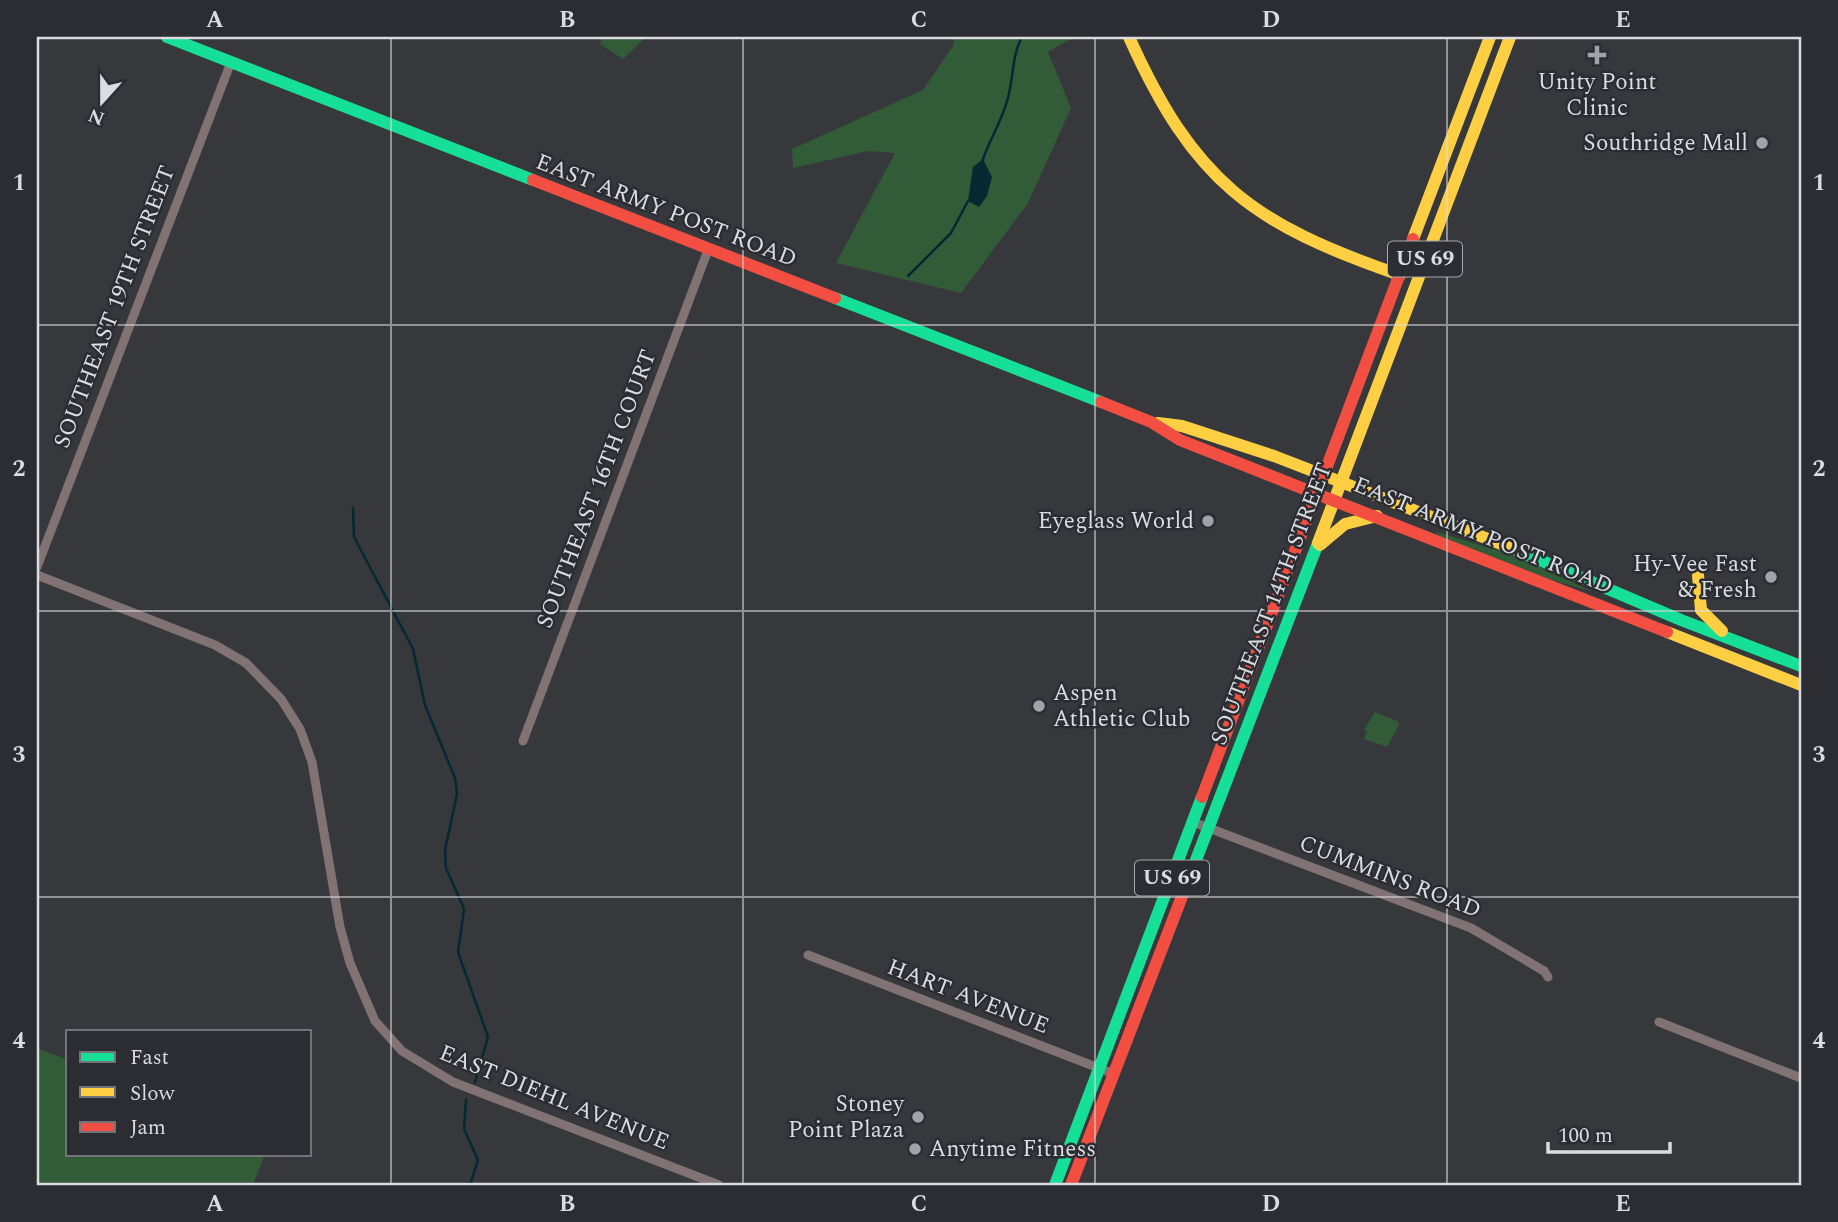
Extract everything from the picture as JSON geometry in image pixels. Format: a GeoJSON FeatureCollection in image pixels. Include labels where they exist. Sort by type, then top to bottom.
{"type":"FeatureCollection","features":[{"type":"Feature","properties":{"kind":"main road","name":"EAST ARMY POST ROAD"},"geometry":{"type":"LineString","coordinates":[[167,37],[1151,422],[1180,439],[1801,685]]}},
{"type":"Feature","properties":{"kind":"main road"},"geometry":{"type":"LineString","coordinates":[[1129,37],[1156,98],[1174,127],[1195,155],[1227,188],[1275,224],[1303,239],[1400,275]]}},
{"type":"Feature","properties":{"kind":"main road","name":"SOUTHEAST 14TH STREET"},"geometry":{"type":"LineString","coordinates":[[1055,1185],[1490,37]]}},
{"type":"Feature","properties":{"kind":"main road","name":"SOUTHEAST 14TH STREET"},"geometry":{"type":"LineString","coordinates":[[1071,1185],[1510,37]]}},
{"type":"Feature","properties":{"kind":"main road","name":"EAST ARMY POST ROAD"},"geometry":{"type":"LineString","coordinates":[[1151,422],[1182,426],[1325,475],[1452,523],[1801,666]]}},
{"type":"Feature","properties":{"kind":"main road"},"geometry":{"type":"LineString","coordinates":[[1314,551],[1333,530],[1352,520],[1377,516]]}},
{"type":"Feature","properties":{"kind":"main road"},"geometry":{"type":"LineString","coordinates":[[1698,575],[1701,610],[1730,639]]}},
{"type":"Feature","properties":{"kind":"street","name":"SOUTHEAST 19TH STREET"},"geometry":{"type":"LineString","coordinates":[[37,567],[231,62]]}},
{"type":"Feature","properties":{"kind":"street","name":"SOUTHEAST 16TH COURT"},"geometry":{"type":"LineString","coordinates":[[523,741],[708,250]]}},
{"type":"Feature","properties":{"kind":"street","name":"EAST DIEHL AVENUE"},"geometry":{"type":"LineString","coordinates":[[37,575],[215,645],[246,663],[281,699],[300,729],[312,762],[340,927],[350,963],[375,1021],[402,1051],[453,1082],[719,1185]]}},
{"type":"Feature","properties":{"kind":"street","name":"CUMMINS ROAD"},"geometry":{"type":"LineString","coordinates":[[1193,822],[1471,928],[1507,946],[1548,976]]}},
{"type":"Feature","properties":{"kind":"street","name":"HART AVENUE"},"geometry":{"type":"LineString","coordinates":[[808,955],[1114,1074]]}},
{"type":"Feature","properties":{"kind":"street"},"geometry":{"type":"LineString","coordinates":[[1659,1022],[1801,1078]]}},
{"type":"Feature","properties":{"kind":"green space"},"geometry":{"type":"Polygon","coordinates":[[[603,37],[646,37],[623,59],[600,44],[603,37]]]}},
{"type":"Feature","properties":{"kind":"green space"},"geometry":{"type":"Polygon","coordinates":[[[955,37],[1074,37],[1048,52],[1071,108],[1028,203],[961,293],[836,263],[895,153],[868,151],[793,168],[792,149],[923,90],[953,46],[955,37]]]}},
{"type":"Feature","properties":{"kind":"green space"},"geometry":{"type":"Polygon","coordinates":[[[1437,532],[1519,557],[1593,592],[1548,579],[1436,535],[1437,532]]]}},
{"type":"Feature","properties":{"kind":"green space"},"geometry":{"type":"Polygon","coordinates":[[[1375,712],[1397,721],[1399,725],[1387,747],[1364,739],[1367,732],[1364,730],[1375,712]]]}},
{"type":"Feature","properties":{"kind":"green space"},"geometry":{"type":"Polygon","coordinates":[[[37,1048],[66,1059],[66,1156],[264,1156],[253,1185],[37,1185],[37,1048]]]}},
{"type":"Feature","properties":{"kind":"water"},"geometry":{"type":"Polygon","coordinates":[[[983,159],[992,177],[987,196],[979,207],[968,201],[973,167],[983,159]]]}},
{"type":"Feature","properties":{"kind":"waterway"},"geometry":{"type":"LineString","coordinates":[[982,162],[1005,108],[1016,52],[1022,37]]}},
{"type":"Feature","properties":{"kind":"waterway"},"geometry":{"type":"LineString","coordinates":[[908,276],[951,233],[968,201]]}},
{"type":"Feature","properties":{"kind":"waterway"},"geometry":{"type":"LineString","coordinates":[[353,508],[354,537],[413,649],[425,705],[455,778],[457,794],[445,850],[446,868],[464,909],[458,952],[488,1037],[475,1082]]}},
{"type":"Feature","properties":{"kind":"waterway"},"geometry":{"type":"LineString","coordinates":[[466,1100],[464,1129],[478,1160],[470,1185]]}},
{"type":"Feature","properties":{"kind":"traffic: fast"},"geometry":{"type":"LineString","coordinates":[[167,37],[533,180]]}},
{"type":"Feature","properties":{"kind":"traffic: fast"},"geometry":{"type":"LineString","coordinates":[[835,298],[1101,402]]}},
{"type":"Feature","properties":{"kind":"traffic: fast"},"geometry":{"type":"LineString","coordinates":[[1191,873],[1318,543]]}},
{"type":"Feature","properties":{"kind":"traffic: fast"},"geometry":{"type":"LineString","coordinates":[[1514,549],[1681,620],[1801,666]]}},
{"type":"Feature","properties":{"kind":"traffic: fast"},"geometry":{"type":"LineString","coordinates":[[1055,1185],[1202,797]]}},
{"type":"Feature","properties":{"kind":"traffic: slow"},"geometry":{"type":"LineString","coordinates":[[1129,37],[1153,87],[1178,128],[1204,163],[1233,191],[1266,216],[1304,237],[1400,275]]}},
{"type":"Feature","properties":{"kind":"traffic: slow"},"geometry":{"type":"LineString","coordinates":[[1413,239],[1490,37]]}},
{"type":"Feature","properties":{"kind":"traffic: slow"},"geometry":{"type":"LineString","coordinates":[[1318,543],[1510,37]]}},
{"type":"Feature","properties":{"kind":"traffic: slow"},"geometry":{"type":"LineString","coordinates":[[1158,423],[1182,426],[1274,456],[1514,549]]}},
{"type":"Feature","properties":{"kind":"traffic: slow"},"geometry":{"type":"LineString","coordinates":[[1320,545],[1345,524],[1377,516]]}},
{"type":"Feature","properties":{"kind":"traffic: slow"},"geometry":{"type":"LineString","coordinates":[[1698,575],[1701,610],[1722,631]]}},
{"type":"Feature","properties":{"kind":"traffic: slow"},"geometry":{"type":"LineString","coordinates":[[1667,632],[1801,685]]}},
{"type":"Feature","properties":{"kind":"traffic: jam"},"geometry":{"type":"LineString","coordinates":[[533,180],[835,298]]}},
{"type":"Feature","properties":{"kind":"traffic: jam"},"geometry":{"type":"LineString","coordinates":[[1202,797],[1413,239]]}},
{"type":"Feature","properties":{"kind":"traffic: jam"},"geometry":{"type":"LineString","coordinates":[[1101,402],[1151,422],[1180,440],[1667,632]]}},
{"type":"Feature","properties":{"kind":"traffic: jam"},"geometry":{"type":"LineString","coordinates":[[1071,1185],[1191,873]]}},
{"type":"Feature","properties":{"kind":"place","name":"Unity Point Clinic"},"geometry":{"type":"Point","coordinates":[1597,55]}},
{"type":"Feature","properties":{"kind":"place","name":"Southridge Mall"},"geometry":{"type":"Point","coordinates":[1762,143]}},
{"type":"Feature","properties":{"kind":"place","name":"Eyeglass World"},"geometry":{"type":"Point","coordinates":[1208,521]}},
{"type":"Feature","properties":{"kind":"place","name":"Hy-Vee Fast & Fresh"},"geometry":{"type":"Point","coordinates":[1771,577]}},
{"type":"Feature","properties":{"kind":"place","name":"Aspen Athletic Club"},"geometry":{"type":"Point","coordinates":[1039,706]}},
{"type":"Feature","properties":{"kind":"place","name":"Stoney Point Plaza"},"geometry":{"type":"Point","coordinates":[918,1117]}},
{"type":"Feature","properties":{"kind":"place","name":"Anytime Fitness"},"geometry":{"type":"Point","coordinates":[915,1149]}}]}
